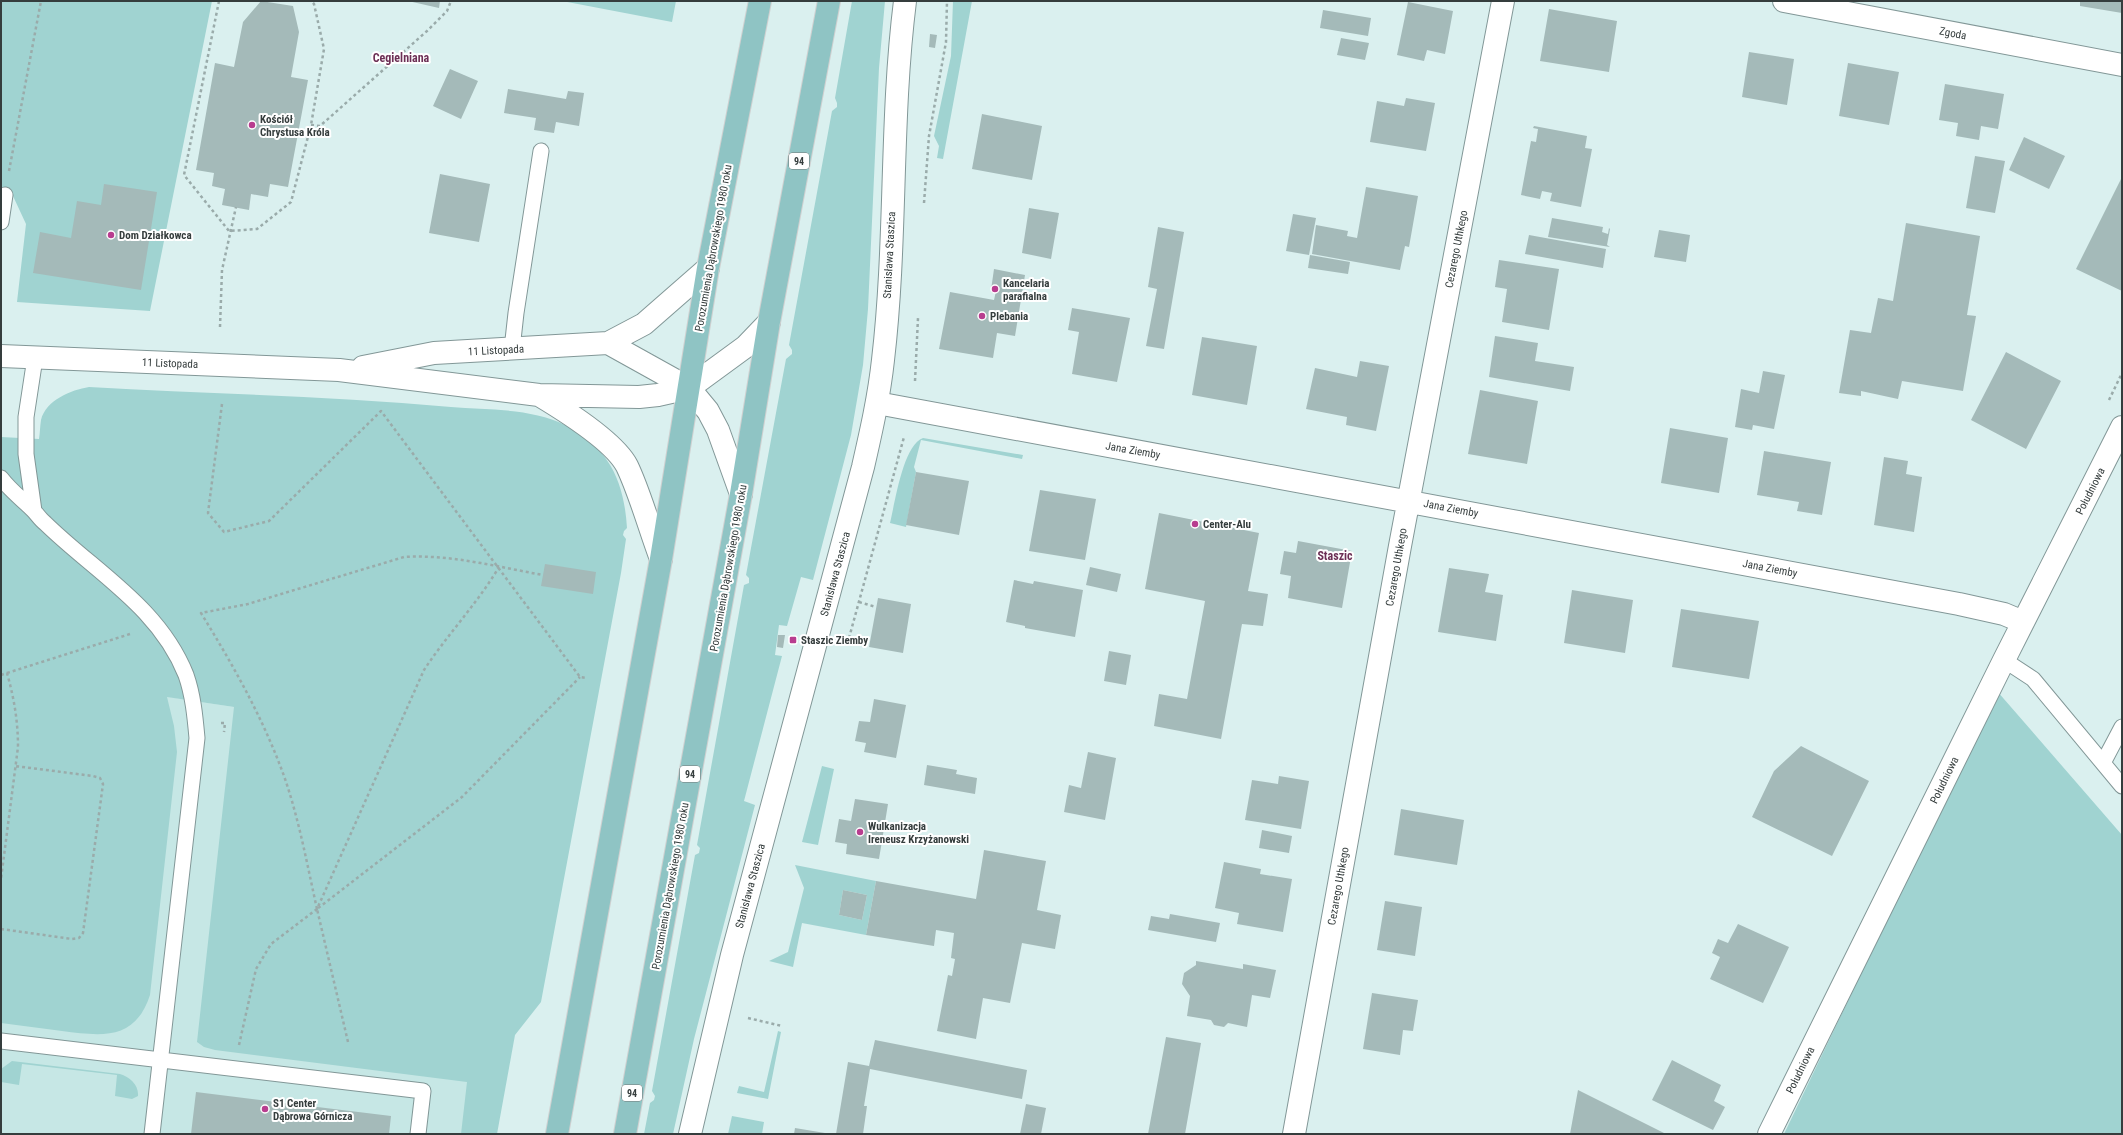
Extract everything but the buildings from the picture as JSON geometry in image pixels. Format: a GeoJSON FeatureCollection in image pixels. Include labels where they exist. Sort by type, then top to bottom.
{"type":"FeatureCollection","features":[{"type":"Feature","properties":{"kind":"main road","name":"Porozumienia Dąbrowskiego 1980 roku"},"geometry":{"type":"LineString","coordinates":[[557,1134],[661,559],[708,268],[760,1]]}},
{"type":"Feature","properties":{"kind":"main road","name":"Porozumienia Dąbrowskiego 1980 roku"},"geometry":{"type":"LineString","coordinates":[[625,1134],[741,494],[769,322],[829,1]]}},
{"type":"Feature","properties":{"kind":"street","name":"Stanisława Staszica"},"geometry":{"type":"LineString","coordinates":[[690,1134],[732,955],[857,490],[877,403],[886,328],[899,68],[905,1]]}},
{"type":"Feature","properties":{"kind":"street","name":"Cezarego Uthkego"},"geometry":{"type":"LineString","coordinates":[[1294,1134],[1409,500],[1503,1]]}},
{"type":"Feature","properties":{"kind":"street","name":"Zgoda"},"geometry":{"type":"LineString","coordinates":[[1784,1],[2122,65]]}},
{"type":"Feature","properties":{"kind":"street"},"geometry":{"type":"LineString","coordinates":[[608,343],[644,324],[708,268]]}},
{"type":"Feature","properties":{"kind":"street"},"geometry":{"type":"LineString","coordinates":[[689,388],[745,347],[769,322]]}},
{"type":"Feature","properties":{"kind":"street"},"geometry":{"type":"LineString","coordinates":[[608,343],[689,388],[708,411],[718,430],[741,494]]}},
{"type":"Feature","properties":{"kind":"street","name":"11 Listopada"},"geometry":{"type":"LineString","coordinates":[[339,370],[434,353],[608,343]]}},
{"type":"Feature","properties":{"kind":"street","name":"11 Listopada"},"geometry":{"type":"LineString","coordinates":[[1,356],[339,370],[540,395],[639,397],[658,395],[689,388]]}},
{"type":"Feature","properties":{"kind":"street"},"geometry":{"type":"LineString","coordinates":[[540,395],[584,424],[609,445],[626,465],[661,559]]}},
{"type":"Feature","properties":{"kind":"street","name":"Jana Ziemby"},"geometry":{"type":"LineString","coordinates":[[877,403],[1409,500],[1959,604],[2004,614],[2023,622]]}},
{"type":"Feature","properties":{"kind":"street","name":"Południowa"},"geometry":{"type":"LineString","coordinates":[[1769,1134],[2004,660],[2122,427]]}},
{"type":"Feature","properties":{"kind":"lane"},"geometry":{"type":"LineString","coordinates":[[512,349],[516,313],[541,151]]}},
{"type":"Feature","properties":{"kind":"lane"},"geometry":{"type":"LineString","coordinates":[[1,222],[5,195]]}},
{"type":"Feature","properties":{"kind":"lane"},"geometry":{"type":"LineString","coordinates":[[34,511],[26,454],[26,417],[35,358]]}},
{"type":"Feature","properties":{"kind":"lane"},"geometry":{"type":"LineString","coordinates":[[1,478],[44,523],[132,598],[157,626],[169,641],[186,675],[194,704],[197,738],[152,1134]]}},
{"type":"Feature","properties":{"kind":"lane"},"geometry":{"type":"LineString","coordinates":[[2004,660],[2033,679],[2122,786]]}},
{"type":"Feature","properties":{"kind":"lane"},"geometry":{"type":"LineString","coordinates":[[2103,763],[2122,727]]}},
{"type":"Feature","properties":{"kind":"lane"},"geometry":{"type":"LineString","coordinates":[[1,1041],[423,1091],[418,1134]]}},
{"type":"Feature","properties":{"kind":"path"},"geometry":{"type":"LineString","coordinates":[[5,195],[41,1]]}},
{"type":"Feature","properties":{"kind":"path"},"geometry":{"type":"LineString","coordinates":[[219,1],[184,175],[229,231]]}},
{"type":"Feature","properties":{"kind":"path"},"geometry":{"type":"LineString","coordinates":[[229,231],[257,229],[291,202],[311,125],[324,49],[314,4],[311,1]]}},
{"type":"Feature","properties":{"kind":"path"},"geometry":{"type":"LineString","coordinates":[[311,125],[320,126],[368,84],[427,31],[447,11],[451,1]]}},
{"type":"Feature","properties":{"kind":"path"},"geometry":{"type":"LineString","coordinates":[[929,140],[945,50],[947,1]]}},
{"type":"Feature","properties":{"kind":"path"},"geometry":{"type":"LineString","coordinates":[[220,327],[222,270],[229,231],[236,208]]}},
{"type":"Feature","properties":{"kind":"path"},"geometry":{"type":"LineString","coordinates":[[222,404],[208,513],[224,532],[268,521],[381,411],[580,677],[587,678]]}},
{"type":"Feature","properties":{"kind":"path"},"geometry":{"type":"LineString","coordinates":[[876,607],[860,602],[906,429]]}},
{"type":"Feature","properties":{"kind":"path"},"geometry":{"type":"LineString","coordinates":[[348,1042],[293,807],[275,753],[234,666],[201,613],[248,604],[404,558],[423,556],[444,558],[543,575]]}},
{"type":"Feature","properties":{"kind":"path"},"geometry":{"type":"LineString","coordinates":[[317,909],[424,670],[438,649],[483,593],[499,567]]}},
{"type":"Feature","properties":{"kind":"path"},"geometry":{"type":"LineString","coordinates":[[1,675],[157,626]]}},
{"type":"Feature","properties":{"kind":"path"},"geometry":{"type":"LineString","coordinates":[[1,879],[18,747],[17,717],[7,673]]}},
{"type":"Feature","properties":{"kind":"path"},"geometry":{"type":"LineString","coordinates":[[234,1068],[252,984],[258,964],[271,944],[462,797],[580,677]]}},
{"type":"Feature","properties":{"kind":"path"},"geometry":{"type":"LineString","coordinates":[[1,929],[72,939],[79,938],[83,933],[102,784],[100,778],[93,776],[15,766]]}},
{"type":"Feature","properties":{"kind":"path"},"geometry":{"type":"LineString","coordinates":[[747,1018],[782,1026]]}},
{"type":"Feature","properties":{"kind":"shaded area"},"geometry":{"type":"Polygon","coordinates":[[[1,1],[212,1],[150,311],[17,302],[26,224],[13,196],[1,195],[1,1]]]}},
{"type":"Feature","properties":{"kind":"shaded area"},"geometry":{"type":"Polygon","coordinates":[[[562,1],[676,1],[672,22],[562,1]]]}},
{"type":"Feature","properties":{"kind":"shaded area"},"geometry":{"type":"Polygon","coordinates":[[[852,1],[885,1],[879,68],[868,309],[863,365],[851,435],[813,580],[801,577],[787,626],[779,625],[775,655],[782,656],[744,801],[755,805],[694,1039],[673,1134],[644,1134],[650,1103],[654,1100],[655,1096],[652,1091],[695,855],[699,853],[700,848],[697,845],[744,585],[749,583],[749,578],[746,575],[786,359],[792,354],[792,350],[789,345],[832,111],[837,107],[835,98],[852,1]]]}},
{"type":"Feature","properties":{"kind":"shaded area"},"geometry":{"type":"Polygon","coordinates":[[[953,1],[972,1],[943,159],[937,158],[939,146],[934,136],[951,56],[953,1]]]}},
{"type":"Feature","properties":{"kind":"shaded area"},"geometry":{"type":"Polygon","coordinates":[[[89,387],[361,400],[509,411],[538,415],[552,419],[580,434],[593,444],[611,467],[618,480],[622,495],[627,528],[623,535],[626,539],[621,573],[541,1002],[515,1035],[497,1134],[461,1134],[467,1082],[215,1050],[204,1047],[197,1042],[234,707],[167,697],[174,726],[177,752],[150,995],[144,1010],[136,1021],[126,1028],[103,1034],[77,1033],[1,1023],[1,437],[39,439],[41,420],[48,407],[67,393],[89,387]]]}},
{"type":"Feature","properties":{"kind":"shaded area"},"geometry":{"type":"Polygon","coordinates":[[[923,438],[1023,455],[1022,459],[921,440],[914,467],[916,472],[906,527],[890,523],[897,489],[905,463],[910,451],[916,443],[923,438]]]}},
{"type":"Feature","properties":{"kind":"shaded area"},"geometry":{"type":"Polygon","coordinates":[[[1997,691],[2122,835],[2122,1134],[1784,1134],[1997,691]]]}},
{"type":"Feature","properties":{"kind":"shaded area"},"geometry":{"type":"Polygon","coordinates":[[[163,696],[265,712],[487,1070],[474,1134],[1,1134],[1,1017],[163,696]]]}},
{"type":"Feature","properties":{"kind":"shaded area"},"geometry":{"type":"Polygon","coordinates":[[[822,766],[834,769],[818,845],[802,842],[822,766]]]}},
{"type":"Feature","properties":{"kind":"shaded area"},"geometry":{"type":"Polygon","coordinates":[[[795,865],[876,881],[866,935],[802,923],[793,967],[769,961],[788,952],[804,888],[795,865]],[[843,890],[839,915],[862,920],[867,895],[843,890]]]}},
{"type":"Feature","properties":{"kind":"shaded area"},"geometry":{"type":"Polygon","coordinates":[[[778,1031],[781,1032],[768,1099],[737,1093],[739,1086],[764,1092],[778,1031]]]}},
{"type":"Feature","properties":{"kind":"shaded area"},"geometry":{"type":"Polygon","coordinates":[[[12,1061],[120,1074],[133,1082],[137,1088],[138,1096],[132,1099],[115,1096],[117,1075],[22,1064],[19,1085],[1,1082],[1,1069],[12,1061]]]}},
{"type":"Feature","properties":{"kind":"shaded area"},"geometry":{"type":"Polygon","coordinates":[[[732,1116],[764,1122],[762,1134],[728,1134],[732,1116]]]}},
{"type":"Feature","properties":{"kind":"place","name":"Kościół Chrystusa Króla"},"geometry":{"type":"Point","coordinates":[252,125]}},
{"type":"Feature","properties":{"kind":"place","name":"Dom Działkowca"},"geometry":{"type":"Point","coordinates":[111,235]}},
{"type":"Feature","properties":{"kind":"place","name":"Kancelaria parafialna"},"geometry":{"type":"Point","coordinates":[995,289]}},
{"type":"Feature","properties":{"kind":"place","name":"Plebania"},"geometry":{"type":"Point","coordinates":[982,316]}},
{"type":"Feature","properties":{"kind":"place","name":"Center-Alu"},"geometry":{"type":"Point","coordinates":[1195,524]}},
{"type":"Feature","properties":{"kind":"place","name":"Staszic Ziemby"},"geometry":{"type":"Point","coordinates":[793,640]}},
{"type":"Feature","properties":{"kind":"place","name":"Wulkanizacja Ireneusz Krzyżanowski"},"geometry":{"type":"Point","coordinates":[860,832]}},
{"type":"Feature","properties":{"kind":"place","name":"S1 Center Dąbrowa Górnicza"},"geometry":{"type":"Point","coordinates":[265,1109]}},
{"type":"Feature","properties":{"kind":"district","name":"Cegielniana"},"geometry":{"type":"Point","coordinates":[401,58]}},
{"type":"Feature","properties":{"kind":"district","name":"Staszic"},"geometry":{"type":"Point","coordinates":[1335,556]}}]}
